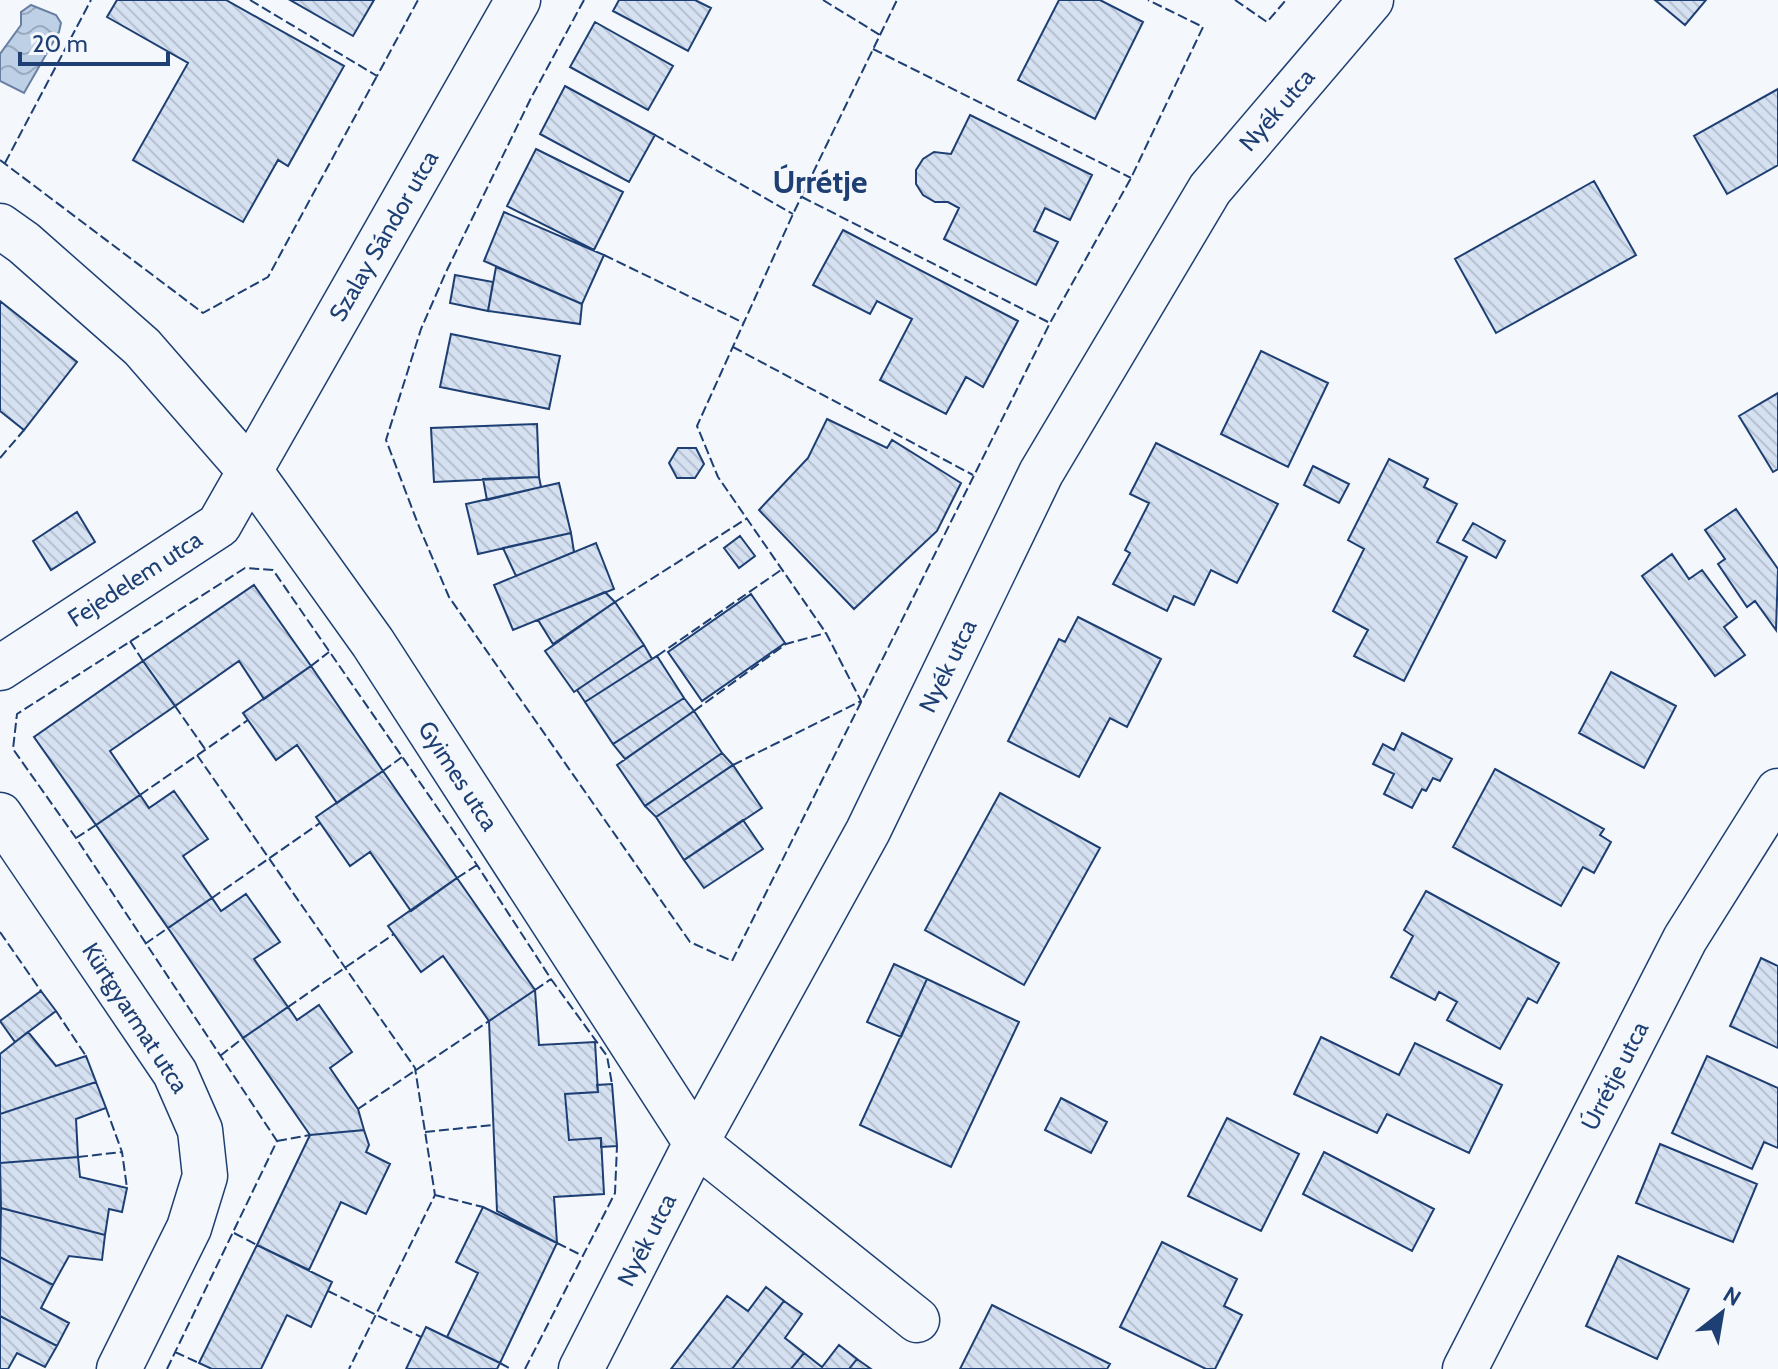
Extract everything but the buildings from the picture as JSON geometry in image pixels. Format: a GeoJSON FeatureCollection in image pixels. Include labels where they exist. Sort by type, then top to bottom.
{"type":"FeatureCollection","features":[{"type":"Feature","properties":{"kind":"street","name":"Szalay Sándor utca"},"geometry":{"type":"LineString","coordinates":[[250,471],[518,0]]}},
{"type":"Feature","properties":{"kind":"street","name":"Nyék utca"},"geometry":{"type":"LineString","coordinates":[[581,1369],[696,1143],[868,831],[1041,473],[1210,189],[1371,0]]}},
{"type":"Feature","properties":{"kind":"street","name":"Gyimes utca"},"geometry":{"type":"LineString","coordinates":[[0,226],[24,243],[142,347],[250,471],[373,643],[696,1143],[917,1320]]}},
{"type":"Feature","properties":{"kind":"street","name":"Fejedelem utca"},"geometry":{"type":"LineString","coordinates":[[0,668],[219,525],[250,471]]}},
{"type":"Feature","properties":{"kind":"street","name":"Úrrétje utca"},"geometry":{"type":"LineString","coordinates":[[1465,1369],[1685,939],[1778,791]]}},
{"type":"Feature","properties":{"kind":"street","name":"Kürtgyarmat utca"},"geometry":{"type":"LineString","coordinates":[[0,815],[175,1073],[200,1130],[205,1176],[189,1228],[119,1369]]}},
{"type":"Feature","properties":{"kind":"water"},"geometry":{"type":"Polygon","coordinates":[[[31,5],[56,15],[61,23],[59,32],[24,93],[0,81],[0,54],[21,25],[21,12],[31,5]]]}},
{"type":"Feature","properties":{"kind":"fence"},"geometry":{"type":"LineString","coordinates":[[5,163],[91,0]]}},
{"type":"Feature","properties":{"kind":"fence"},"geometry":{"type":"LineString","coordinates":[[250,0],[377,76],[418,0]]}},
{"type":"Feature","properties":{"kind":"fence"},"geometry":{"type":"LineString","coordinates":[[584,0],[531,98],[446,272],[421,329],[386,440],[449,597],[690,942],[732,961],[1050,323],[1131,178],[1203,27],[1148,0]]}},
{"type":"Feature","properties":{"kind":"fence"},"geometry":{"type":"LineString","coordinates":[[823,0],[880,35]]}},
{"type":"Feature","properties":{"kind":"fence"},"geometry":{"type":"LineString","coordinates":[[733,765],[861,701],[826,633],[718,477],[697,426],[793,214],[897,0]]}},
{"type":"Feature","properties":{"kind":"fence"},"geometry":{"type":"LineString","coordinates":[[1235,0],[1267,22],[1286,0]]}},
{"type":"Feature","properties":{"kind":"fence"},"geometry":{"type":"LineString","coordinates":[[873,49],[1131,178]]}},
{"type":"Feature","properties":{"kind":"fence"},"geometry":{"type":"LineString","coordinates":[[0,160],[203,313],[268,277],[377,76]]}},
{"type":"Feature","properties":{"kind":"fence"},"geometry":{"type":"LineString","coordinates":[[655,135],[793,214]]}},
{"type":"Feature","properties":{"kind":"fence"},"geometry":{"type":"LineString","coordinates":[[802,197],[1050,323]]}},
{"type":"Feature","properties":{"kind":"fence"},"geometry":{"type":"LineString","coordinates":[[604,255],[744,323]]}},
{"type":"Feature","properties":{"kind":"fence"},"geometry":{"type":"LineString","coordinates":[[733,347],[973,475]]}},
{"type":"Feature","properties":{"kind":"fence"},"geometry":{"type":"LineString","coordinates":[[0,458],[24,430]]}},
{"type":"Feature","properties":{"kind":"fence"},"geometry":{"type":"LineString","coordinates":[[615,602],[746,519]]}},
{"type":"Feature","properties":{"kind":"fence"},"geometry":{"type":"LineString","coordinates":[[167,1369],[277,1141],[76,838],[13,749],[17,714],[245,568],[273,570],[477,865],[551,979],[607,1056],[612,1084]]}},
{"type":"Feature","properties":{"kind":"fence"},"geometry":{"type":"LineString","coordinates":[[657,656],[781,570]]}},
{"type":"Feature","properties":{"kind":"fence"},"geometry":{"type":"LineString","coordinates":[[694,711],[786,644],[826,633]]}},
{"type":"Feature","properties":{"kind":"fence"},"geometry":{"type":"LineString","coordinates":[[130,641],[143,661]]}},
{"type":"Feature","properties":{"kind":"fence"},"geometry":{"type":"LineString","coordinates":[[311,666],[329,652]]}},
{"type":"Feature","properties":{"kind":"fence"},"geometry":{"type":"LineString","coordinates":[[175,706],[205,749]]}},
{"type":"Feature","properties":{"kind":"fence"},"geometry":{"type":"LineString","coordinates":[[140,795],[248,720]]}},
{"type":"Feature","properties":{"kind":"fence"},"geometry":{"type":"LineString","coordinates":[[197,755],[415,1068],[435,1195],[349,1369]]}},
{"type":"Feature","properties":{"kind":"fence"},"geometry":{"type":"LineString","coordinates":[[383,771],[402,757]]}},
{"type":"Feature","properties":{"kind":"fence"},"geometry":{"type":"LineString","coordinates":[[212,898],[320,823]]}},
{"type":"Feature","properties":{"kind":"fence"},"geometry":{"type":"LineString","coordinates":[[76,838],[96,825]]}},
{"type":"Feature","properties":{"kind":"fence"},"geometry":{"type":"LineString","coordinates":[[457,878],[477,865]]}},
{"type":"Feature","properties":{"kind":"fence"},"geometry":{"type":"LineString","coordinates":[[145,944],[168,928]]}},
{"type":"Feature","properties":{"kind":"fence"},"geometry":{"type":"LineString","coordinates":[[0,932],[41,991]]}},
{"type":"Feature","properties":{"kind":"fence"},"geometry":{"type":"LineString","coordinates":[[288,1007],[394,934]]}},
{"type":"Feature","properties":{"kind":"fence"},"geometry":{"type":"LineString","coordinates":[[535,990],[551,979]]}},
{"type":"Feature","properties":{"kind":"fence"},"geometry":{"type":"LineString","coordinates":[[56,1011],[86,1056]]}},
{"type":"Feature","properties":{"kind":"fence"},"geometry":{"type":"LineString","coordinates":[[358,1109],[489,1021]]}},
{"type":"Feature","properties":{"kind":"fence"},"geometry":{"type":"LineString","coordinates":[[220,1056],[243,1038]]}},
{"type":"Feature","properties":{"kind":"fence"},"geometry":{"type":"LineString","coordinates":[[106,1108],[122,1152],[127,1188]]}},
{"type":"Feature","properties":{"kind":"fence"},"geometry":{"type":"LineString","coordinates":[[425,1132],[493,1125]]}},
{"type":"Feature","properties":{"kind":"fence"},"geometry":{"type":"LineString","coordinates":[[277,1141],[310,1135]]}},
{"type":"Feature","properties":{"kind":"fence"},"geometry":{"type":"LineString","coordinates":[[525,1369],[615,1193],[617,1146]]}},
{"type":"Feature","properties":{"kind":"fence"},"geometry":{"type":"LineString","coordinates":[[78,1157],[122,1152]]}},
{"type":"Feature","properties":{"kind":"fence"},"geometry":{"type":"LineString","coordinates":[[435,1195],[483,1207]]}},
{"type":"Feature","properties":{"kind":"fence"},"geometry":{"type":"LineString","coordinates":[[234,1233],[257,1245]]}},
{"type":"Feature","properties":{"kind":"fence"},"geometry":{"type":"LineString","coordinates":[[557,1243],[583,1256]]}},
{"type":"Feature","properties":{"kind":"fence"},"geometry":{"type":"LineString","coordinates":[[328,1291],[421,1337]]}},
{"type":"Feature","properties":{"kind":"fence"},"geometry":{"type":"LineString","coordinates":[[175,1352],[199,1363]]}},
{"type":"Feature","properties":{"kind":"fence"},"geometry":{"type":"LineString","coordinates":[[500,1363],[511,1369]]}},
{"type":"Feature","properties":{"kind":"district","name":"Úrrétje"},"geometry":{"type":"Point","coordinates":[820,182]}}]}
